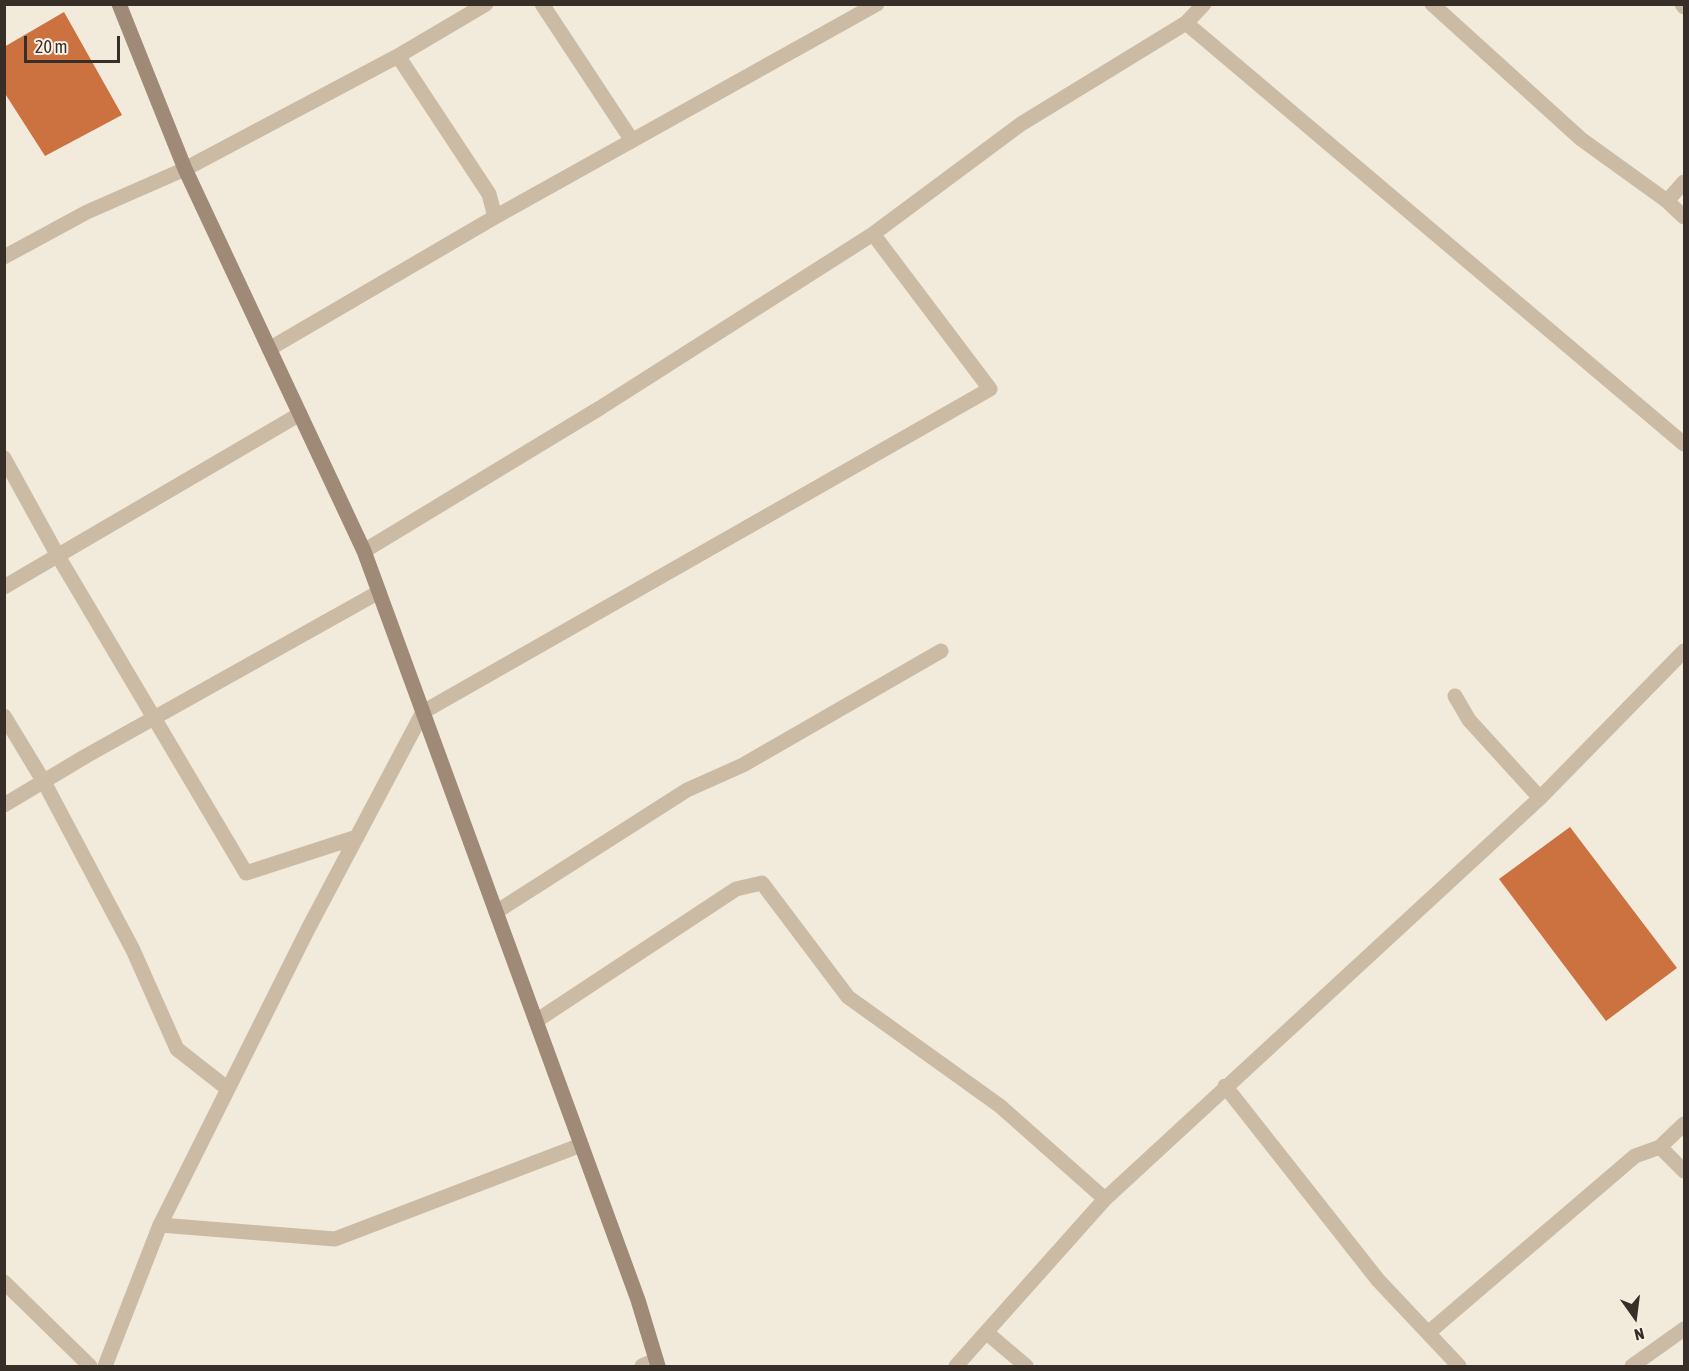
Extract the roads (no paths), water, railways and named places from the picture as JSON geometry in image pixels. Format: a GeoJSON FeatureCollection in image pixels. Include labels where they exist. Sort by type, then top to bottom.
{"type":"FeatureCollection","features":[{"type":"Feature","properties":{"kind":"main road"},"geometry":{"type":"LineString","coordinates":[[119,4],[185,169],[364,551],[638,1300],[652,1364]]}},
{"type":"Feature","properties":{"kind":"street"},"geometry":{"type":"LineString","coordinates":[[4,257],[87,212],[185,169],[398,57],[486,4]]}},
{"type":"Feature","properties":{"kind":"street"},"geometry":{"type":"LineString","coordinates":[[542,4],[631,139]]}},
{"type":"Feature","properties":{"kind":"street"},"geometry":{"type":"LineString","coordinates":[[269,349],[631,139],[877,4]]}},
{"type":"Feature","properties":{"kind":"street"},"geometry":{"type":"LineString","coordinates":[[364,551],[600,408],[873,234],[1021,124],[1186,23],[1204,4]]}},
{"type":"Feature","properties":{"kind":"street"},"geometry":{"type":"LineString","coordinates":[[1432,4],[1581,139],[1667,201],[1684,217]]}},
{"type":"Feature","properties":{"kind":"street"},"geometry":{"type":"LineString","coordinates":[[1186,23],[1684,444]]}},
{"type":"Feature","properties":{"kind":"street"},"geometry":{"type":"LineString","coordinates":[[398,57],[489,194],[495,217]]}},
{"type":"Feature","properties":{"kind":"street"},"geometry":{"type":"LineString","coordinates":[[1667,201],[1684,182]]}},
{"type":"Feature","properties":{"kind":"street"},"geometry":{"type":"LineString","coordinates":[[105,1366],[160,1225],[423,712],[990,389],[873,234]]}},
{"type":"Feature","properties":{"kind":"street"},"geometry":{"type":"LineString","coordinates":[[4,587],[300,414]]}},
{"type":"Feature","properties":{"kind":"street"},"geometry":{"type":"LineString","coordinates":[[4,458],[58,556],[156,717],[246,873],[357,837]]}},
{"type":"Feature","properties":{"kind":"street"},"geometry":{"type":"LineString","coordinates":[[4,806],[156,717],[379,592]]}},
{"type":"Feature","properties":{"kind":"street"},"geometry":{"type":"LineString","coordinates":[[496,912],[687,790],[744,765],[941,651]]}},
{"type":"Feature","properties":{"kind":"street"},"geometry":{"type":"LineString","coordinates":[[956,1366],[1105,1199],[1540,798],[1684,651]]}},
{"type":"Feature","properties":{"kind":"street"},"geometry":{"type":"LineString","coordinates":[[1455,696],[1469,720],[1540,798]]}},
{"type":"Feature","properties":{"kind":"street"},"geometry":{"type":"LineString","coordinates":[[4,716],[44,782],[133,950],[177,1049],[228,1089]]}},
{"type":"Feature","properties":{"kind":"street"},"geometry":{"type":"LineString","coordinates":[[536,1021],[736,890],[762,883],[848,997],[1000,1106],[1105,1199]]}},
{"type":"Feature","properties":{"kind":"street"},"geometry":{"type":"LineString","coordinates":[[1225,1086],[1378,1280],[1460,1366]]}},
{"type":"Feature","properties":{"kind":"street"},"geometry":{"type":"LineString","coordinates":[[1428,1333],[1635,1156],[1660,1147],[1684,1125]]}},
{"type":"Feature","properties":{"kind":"street"},"geometry":{"type":"LineString","coordinates":[[160,1225],[335,1239],[581,1145]]}},
{"type":"Feature","properties":{"kind":"street"},"geometry":{"type":"LineString","coordinates":[[1660,1147],[1684,1171]]}},
{"type":"Feature","properties":{"kind":"street"},"geometry":{"type":"LineString","coordinates":[[4,1282],[90,1366]]}},
{"type":"Feature","properties":{"kind":"street"},"geometry":{"type":"LineString","coordinates":[[1632,1366],[1684,1329]]}},
{"type":"Feature","properties":{"kind":"street"},"geometry":{"type":"LineString","coordinates":[[987,1333],[1026,1366]]}}]}
